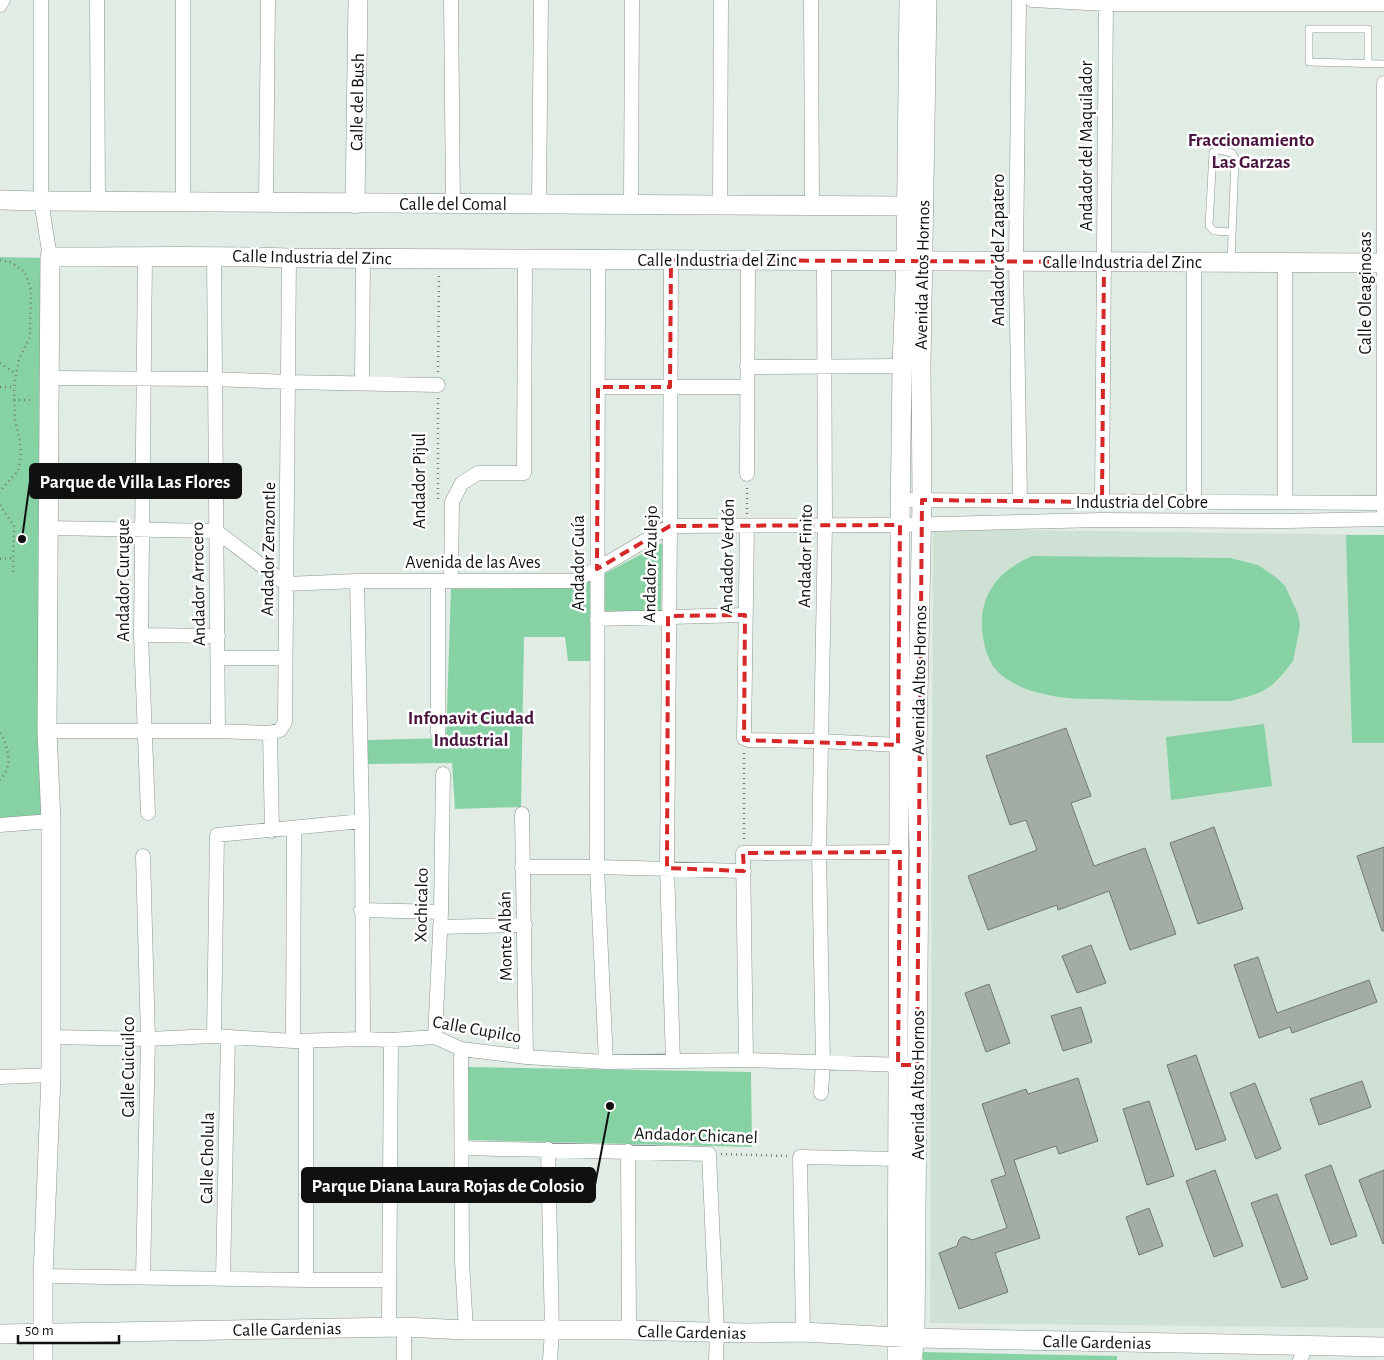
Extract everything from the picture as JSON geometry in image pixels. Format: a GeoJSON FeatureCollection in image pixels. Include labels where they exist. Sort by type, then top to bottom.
{"type":"FeatureCollection","features":[{"type":"Feature","properties":{"kind":"street"},"geometry":{"type":"LineString","coordinates":[[0,5],[3,0]]}},
{"type":"Feature","properties":{"kind":"street"},"geometry":{"type":"LineString","coordinates":[[41,0],[41,201],[50,257],[47,731],[51,821],[51,1074],[43,1360]]}},
{"type":"Feature","properties":{"kind":"street"},"geometry":{"type":"LineString","coordinates":[[96,0],[98,202]]}},
{"type":"Feature","properties":{"kind":"street"},"geometry":{"type":"LineString","coordinates":[[183,0],[183,202]]}},
{"type":"Feature","properties":{"kind":"street"},"geometry":{"type":"LineString","coordinates":[[266,203],[268,0]]}},
{"type":"Feature","properties":{"kind":"street","name":"Calle del Bush"},"geometry":{"type":"LineString","coordinates":[[356,204],[358,0]]}},
{"type":"Feature","properties":{"kind":"street"},"geometry":{"type":"LineString","coordinates":[[451,0],[453,204]]}},
{"type":"Feature","properties":{"kind":"street"},"geometry":{"type":"LineString","coordinates":[[539,204],[541,0]]}},
{"type":"Feature","properties":{"kind":"street"},"geometry":{"type":"LineString","coordinates":[[631,204],[632,0]]}},
{"type":"Feature","properties":{"kind":"street"},"geometry":{"type":"LineString","coordinates":[[720,204],[721,0]]}},
{"type":"Feature","properties":{"kind":"street"},"geometry":{"type":"LineString","coordinates":[[812,0],[812,204]]}},
{"type":"Feature","properties":{"kind":"street","name":"Avenida Altos Hornos"},"geometry":{"type":"LineString","coordinates":[[910,0],[915,206]]}},
{"type":"Feature","properties":{"kind":"street","name":"Avenida Altos Hornos"},"geometry":{"type":"LineString","coordinates":[[912,1360],[916,1338],[919,852],[917,745],[922,524],[921,367],[914,261],[915,206],[927,0]]}},
{"type":"Feature","properties":{"kind":"street","name":"Andador del Zapatero"},"geometry":{"type":"LineString","coordinates":[[1019,0],[1016,261],[1020,500]]}},
{"type":"Feature","properties":{"kind":"street"},"geometry":{"type":"LineString","coordinates":[[1032,0],[1384,4]]}},
{"type":"Feature","properties":{"kind":"street","name":"Andador del Maquilador"},"geometry":{"type":"LineString","coordinates":[[1102,502],[1106,2]]}},
{"type":"Feature","properties":{"kind":"street","name":"Calle Oleaginosas"},"geometry":{"type":"LineString","coordinates":[[1384,83],[1384,519]]}},
{"type":"Feature","properties":{"kind":"street","name":"Calle del Comal"},"geometry":{"type":"LineString","coordinates":[[0,200],[356,204],[812,204],[915,206]]}},
{"type":"Feature","properties":{"kind":"street","name":"Calle Industria del Zinc"},"geometry":{"type":"LineString","coordinates":[[50,257],[214,255],[289,258],[1384,263]]}},
{"type":"Feature","properties":{"kind":"street","name":"Andador Arrocero"},"geometry":{"type":"LineString","coordinates":[[214,255],[218,731]]}},
{"type":"Feature","properties":{"kind":"street","name":"Andador Curugue"},"geometry":{"type":"LineString","coordinates":[[145,257],[141,635],[148,813]]}},
{"type":"Feature","properties":{"kind":"street","name":"Andador Zenzontle"},"geometry":{"type":"LineString","coordinates":[[270,733],[280,730],[285,722],[289,258]]}},
{"type":"Feature","properties":{"kind":"street"},"geometry":{"type":"LineString","coordinates":[[362,383],[363,258]]}},
{"type":"Feature","properties":{"kind":"street"},"geometry":{"type":"LineString","coordinates":[[438,733],[444,581],[452,502],[462,483],[478,473],[524,473],[525,259]]}},
{"type":"Feature","properties":{"kind":"street","name":"Andador Guía"},"geometry":{"type":"LineString","coordinates":[[598,259],[597,867],[606,1062]]}},
{"type":"Feature","properties":{"kind":"street","name":"Andador Azulejo"},"geometry":{"type":"LineString","coordinates":[[671,260],[667,868],[673,1061]]}},
{"type":"Feature","properties":{"kind":"street"},"geometry":{"type":"LineString","coordinates":[[747,474],[748,260]]}},
{"type":"Feature","properties":{"kind":"street","name":"Andador Finito"},"geometry":{"type":"LineString","coordinates":[[821,1093],[823,1062],[819,852],[825,526],[824,260]]}},
{"type":"Feature","properties":{"kind":"street","name":"Avenida Altos Hornos"},"geometry":{"type":"LineString","coordinates":[[897,1360],[900,852],[898,745],[902,366],[914,261]]}},
{"type":"Feature","properties":{"kind":"street"},"geometry":{"type":"LineString","coordinates":[[1194,262],[1194,501]]}},
{"type":"Feature","properties":{"kind":"street"},"geometry":{"type":"LineString","coordinates":[[1285,263],[1285,502]]}},
{"type":"Feature","properties":{"kind":"street"},"geometry":{"type":"LineString","coordinates":[[747,367],[902,366]]}},
{"type":"Feature","properties":{"kind":"street"},"geometry":{"type":"LineString","coordinates":[[49,378],[215,379],[438,384]]}},
{"type":"Feature","properties":{"kind":"street"},"geometry":{"type":"LineString","coordinates":[[598,387],[747,387]]}},
{"type":"Feature","properties":{"kind":"street","name":"Industria del Cobre"},"geometry":{"type":"LineString","coordinates":[[901,500],[1384,503]]}},
{"type":"Feature","properties":{"kind":"street","name":"Industria del Cobre"},"geometry":{"type":"LineString","coordinates":[[900,525],[1101,520],[1286,521],[1384,519]]}},
{"type":"Feature","properties":{"kind":"street"},"geometry":{"type":"LineString","coordinates":[[670,526],[900,525]]}},
{"type":"Feature","properties":{"kind":"street","name":"Avenida de las Aves"},"geometry":{"type":"LineString","coordinates":[[286,584],[357,581],[574,581],[670,526]]}},
{"type":"Feature","properties":{"kind":"street","name":"Andador Verdón"},"geometry":{"type":"LineString","coordinates":[[744,738],[747,526]]}},
{"type":"Feature","properties":{"kind":"street"},"geometry":{"type":"LineString","coordinates":[[48,528],[216,531],[286,584]]}},
{"type":"Feature","properties":{"kind":"street"},"geometry":{"type":"LineString","coordinates":[[357,581],[362,821],[363,1039]]}},
{"type":"Feature","properties":{"kind":"street"},"geometry":{"type":"LineString","coordinates":[[597,619],[745,615]]}},
{"type":"Feature","properties":{"kind":"street"},"geometry":{"type":"LineString","coordinates":[[141,635],[218,636]]}},
{"type":"Feature","properties":{"kind":"street"},"geometry":{"type":"LineString","coordinates":[[218,658],[285,658]]}},
{"type":"Feature","properties":{"kind":"street"},"geometry":{"type":"LineString","coordinates":[[47,731],[218,731],[270,733],[272,830],[362,821]]}},
{"type":"Feature","properties":{"kind":"street"},"geometry":{"type":"LineString","coordinates":[[744,738],[748,740],[898,745]]}},
{"type":"Feature","properties":{"kind":"street","name":"Xochicalco"},"geometry":{"type":"LineString","coordinates":[[435,1037],[441,912],[443,774]]}},
{"type":"Feature","properties":{"kind":"street","name":"Monte Albán"},"geometry":{"type":"LineString","coordinates":[[522,814],[526,1057]]}},
{"type":"Feature","properties":{"kind":"street"},"geometry":{"type":"LineString","coordinates":[[0,825],[51,821]]}},
{"type":"Feature","properties":{"kind":"street"},"geometry":{"type":"LineString","coordinates":[[294,829],[306,1280]]}},
{"type":"Feature","properties":{"kind":"street","name":"Calle Cholula"},"geometry":{"type":"LineString","coordinates":[[223,1279],[217,835],[272,830]]}},
{"type":"Feature","properties":{"kind":"street"},"geometry":{"type":"LineString","coordinates":[[746,1060],[744,853],[900,852]]}},
{"type":"Feature","properties":{"kind":"street","name":"Calle Cuicuilco"},"geometry":{"type":"LineString","coordinates":[[143,856],[148,1039],[143,1277]]}},
{"type":"Feature","properties":{"kind":"street"},"geometry":{"type":"LineString","coordinates":[[522,867],[667,868],[744,871]]}},
{"type":"Feature","properties":{"kind":"street"},"geometry":{"type":"LineString","coordinates":[[362,910],[441,912]]}},
{"type":"Feature","properties":{"kind":"street"},"geometry":{"type":"LineString","coordinates":[[440,927],[525,925]]}},
{"type":"Feature","properties":{"kind":"street","name":"Calle Cupilco"},"geometry":{"type":"LineString","coordinates":[[50,1037],[148,1039],[221,1037],[299,1041],[391,1040],[435,1037],[460,1049],[526,1057],[606,1062],[746,1060],[917,1065]]}},
{"type":"Feature","properties":{"kind":"street"},"geometry":{"type":"LineString","coordinates":[[391,1040],[389,1280],[404,1360]]}},
{"type":"Feature","properties":{"kind":"street"},"geometry":{"type":"LineString","coordinates":[[460,1049],[462,1262],[466,1330]]}},
{"type":"Feature","properties":{"kind":"street"},"geometry":{"type":"LineString","coordinates":[[0,1077],[51,1074]]}},
{"type":"Feature","properties":{"kind":"street","name":"Andador Chicanel"},"geometry":{"type":"LineString","coordinates":[[462,1148],[709,1154]]}},
{"type":"Feature","properties":{"kind":"street"},"geometry":{"type":"LineString","coordinates":[[548,1149],[552,1331],[550,1360]]}},
{"type":"Feature","properties":{"kind":"street"},"geometry":{"type":"LineString","coordinates":[[628,1151],[629,1330]]}},
{"type":"Feature","properties":{"kind":"street"},"geometry":{"type":"LineString","coordinates":[[709,1154],[717,1332],[716,1360]]}},
{"type":"Feature","properties":{"kind":"street"},"geometry":{"type":"LineString","coordinates":[[803,1332],[800,1157],[898,1158]]}},
{"type":"Feature","properties":{"kind":"street"},"geometry":{"type":"LineString","coordinates":[[44,1276],[389,1280]]}},
{"type":"Feature","properties":{"kind":"street","name":"Calle Gardenias"},"geometry":{"type":"LineString","coordinates":[[0,1334],[397,1327],[466,1330],[803,1332],[1303,1353],[1384,1347]]}},
{"type":"Feature","properties":{"kind":"lane"},"geometry":{"type":"LineString","coordinates":[[1368,64],[1368,29],[1309,29],[1309,62],[1368,64],[1384,64]]}},
{"type":"Feature","properties":{"kind":"lane"},"geometry":{"type":"LineString","coordinates":[[1231,262],[1235,158],[1232,153],[1219,150],[1213,152],[1209,226],[1214,231],[1232,232]]}},
{"type":"Feature","properties":{"kind":"path","name":"Andador Pijul"},"geometry":{"type":"LineString","coordinates":[[438,259],[438,503]]}},
{"type":"Feature","properties":{"kind":"path"},"geometry":{"type":"LineString","coordinates":[[0,260],[10,262],[25,272],[31,290],[30,337],[19,359],[14,387],[15,419],[21,457],[18,471],[0,491]]}},
{"type":"Feature","properties":{"kind":"path"},"geometry":{"type":"LineString","coordinates":[[0,363],[16,374]]}},
{"type":"Feature","properties":{"kind":"path"},"geometry":{"type":"LineString","coordinates":[[0,387],[14,387]]}},
{"type":"Feature","properties":{"kind":"path","name":"Andador Verdón"},"geometry":{"type":"LineString","coordinates":[[747,474],[747,526]]}},
{"type":"Feature","properties":{"kind":"path"},"geometry":{"type":"LineString","coordinates":[[0,506],[14,526],[13,574]]}},
{"type":"Feature","properties":{"kind":"path"},"geometry":{"type":"LineString","coordinates":[[0,559],[13,558]]}},
{"type":"Feature","properties":{"kind":"path"},"geometry":{"type":"LineString","coordinates":[[0,733],[9,750],[8,766],[0,780]]}},
{"type":"Feature","properties":{"kind":"path"},"geometry":{"type":"LineString","coordinates":[[744,738],[744,853]]}},
{"type":"Feature","properties":{"kind":"path"},"geometry":{"type":"LineString","coordinates":[[0,740],[4,741]]}},
{"type":"Feature","properties":{"kind":"path","name":"Andador Chicanel"},"geometry":{"type":"LineString","coordinates":[[709,1154],[800,1157]]}},
{"type":"Feature","properties":{"kind":"highlighted area"},"geometry":{"type":"Polygon","coordinates":[[[671,260],[1104,262],[1102,502],[922,500],[917,1065],[898,1065],[900,852],[743,853],[744,871],[667,868],[668,616],[745,615],[744,740],[898,745],[900,525],[670,526],[597,569],[598,387],[670,387],[671,260]]]}},
{"type":"Feature","properties":{"kind":"shaded area"},"geometry":{"type":"Polygon","coordinates":[[[933,529],[1384,535],[1384,1328],[930,1323],[933,529]]]}},
{"type":"Feature","properties":{"kind":"green space"},"geometry":{"type":"Polygon","coordinates":[[[0,257],[48,258],[41,819],[0,824],[0,257]]]}},
{"type":"Feature","properties":{"kind":"green space"},"geometry":{"type":"Polygon","coordinates":[[[1346,535],[1384,535],[1384,743],[1352,743],[1346,535]]]}},
{"type":"Feature","properties":{"kind":"green space"},"geometry":{"type":"Polygon","coordinates":[[[662,543],[661,622],[591,626],[591,661],[568,661],[565,637],[524,637],[521,807],[455,809],[452,763],[368,764],[368,740],[446,738],[451,589],[573,588],[591,581],[662,543]]]}},
{"type":"Feature","properties":{"kind":"green space"},"geometry":{"type":"Polygon","coordinates":[[[1032,556],[1230,558],[1258,565],[1285,586],[1298,614],[1300,626],[1293,661],[1272,685],[1261,692],[1230,701],[1074,698],[1051,696],[1025,689],[1007,679],[993,666],[985,646],[982,617],[987,596],[998,579],[1013,566],[1032,556]]]}},
{"type":"Feature","properties":{"kind":"green space"},"geometry":{"type":"Polygon","coordinates":[[[1264,724],[1272,786],[1171,800],[1166,737],[1264,724]]]}},
{"type":"Feature","properties":{"kind":"green space"},"geometry":{"type":"Polygon","coordinates":[[[468,1067],[751,1072],[752,1147],[468,1140],[468,1067]]]}},
{"type":"Feature","properties":{"kind":"green space"},"geometry":{"type":"Polygon","coordinates":[[[923,1352],[1117,1356],[1117,1360],[923,1360],[923,1352]]]}},
{"type":"Feature","properties":{"kind":"building"},"geometry":{"type":"Polygon","coordinates":[[[1066,728],[1091,796],[1071,803],[1094,866],[1145,848],[1176,934],[1130,950],[1109,891],[1058,910],[1057,905],[988,930],[968,876],[1037,850],[1026,820],[1010,825],[986,756],[1066,728]]]}},
{"type":"Feature","properties":{"kind":"building"},"geometry":{"type":"Polygon","coordinates":[[[1214,827],[1243,909],[1198,924],[1170,843],[1214,827]]]}},
{"type":"Feature","properties":{"kind":"building"},"geometry":{"type":"Polygon","coordinates":[[[1384,847],[1384,931],[1382,931],[1357,856],[1384,847]]]}},
{"type":"Feature","properties":{"kind":"building"},"geometry":{"type":"Polygon","coordinates":[[[1091,945],[1106,983],[1077,993],[1062,956],[1091,945]]]}},
{"type":"Feature","properties":{"kind":"building"},"geometry":{"type":"Polygon","coordinates":[[[1258,957],[1277,1013],[1369,980],[1377,1002],[1292,1033],[1290,1027],[1259,1038],[1234,965],[1258,957]]]}},
{"type":"Feature","properties":{"kind":"building"},"geometry":{"type":"Polygon","coordinates":[[[989,984],[1010,1043],[986,1052],[965,993],[989,984]]]}},
{"type":"Feature","properties":{"kind":"building"},"geometry":{"type":"Polygon","coordinates":[[[1081,1007],[1092,1042],[1063,1051],[1051,1016],[1081,1007]]]}},
{"type":"Feature","properties":{"kind":"building"},"geometry":{"type":"Polygon","coordinates":[[[1196,1055],[1226,1140],[1196,1150],[1167,1065],[1196,1055]]]}},
{"type":"Feature","properties":{"kind":"building"},"geometry":{"type":"Polygon","coordinates":[[[1078,1078],[1098,1141],[1059,1154],[1056,1146],[1014,1160],[1040,1238],[995,1253],[1008,1292],[959,1309],[939,1253],[957,1246],[962,1237],[972,1240],[1007,1228],[991,1180],[1006,1175],[982,1104],[1026,1089],[1028,1094],[1078,1078]]]}},
{"type":"Feature","properties":{"kind":"building"},"geometry":{"type":"Polygon","coordinates":[[[1362,1081],[1371,1107],[1319,1125],[1310,1099],[1362,1081]]]}},
{"type":"Feature","properties":{"kind":"building"},"geometry":{"type":"Polygon","coordinates":[[[1255,1083],[1281,1149],[1256,1159],[1230,1093],[1255,1083]]]}},
{"type":"Feature","properties":{"kind":"building"},"geometry":{"type":"Polygon","coordinates":[[[1149,1101],[1174,1176],[1147,1185],[1123,1109],[1149,1101]]]}},
{"type":"Feature","properties":{"kind":"building"},"geometry":{"type":"Polygon","coordinates":[[[1331,1165],[1357,1236],[1331,1245],[1305,1175],[1331,1165]]]}},
{"type":"Feature","properties":{"kind":"building"},"geometry":{"type":"Polygon","coordinates":[[[1215,1170],[1243,1246],[1214,1257],[1186,1181],[1215,1170]]]}},
{"type":"Feature","properties":{"kind":"building"},"geometry":{"type":"Polygon","coordinates":[[[1384,1170],[1384,1243],[1383,1244],[1359,1180],[1384,1170]]]}},
{"type":"Feature","properties":{"kind":"building"},"geometry":{"type":"Polygon","coordinates":[[[1277,1194],[1308,1279],[1282,1288],[1251,1203],[1277,1194]]]}},
{"type":"Feature","properties":{"kind":"building"},"geometry":{"type":"Polygon","coordinates":[[[1149,1208],[1163,1246],[1139,1255],[1126,1217],[1149,1208]]]}},
{"type":"Feature","properties":{"kind":"place","name":"Parque de Villa Las Flores"},"geometry":{"type":"Point","coordinates":[22,539]}},
{"type":"Feature","properties":{"kind":"place","name":"Parque Diana Laura Rojas de Colosio"},"geometry":{"type":"Point","coordinates":[610,1106]}},
{"type":"Feature","properties":{"kind":"district","name":"Fraccionamiento Las Garzas"},"geometry":{"type":"Point","coordinates":[1251,150]}},
{"type":"Feature","properties":{"kind":"district","name":"Infonavit Ciudad Industrial"},"geometry":{"type":"Point","coordinates":[471,728]}}]}
